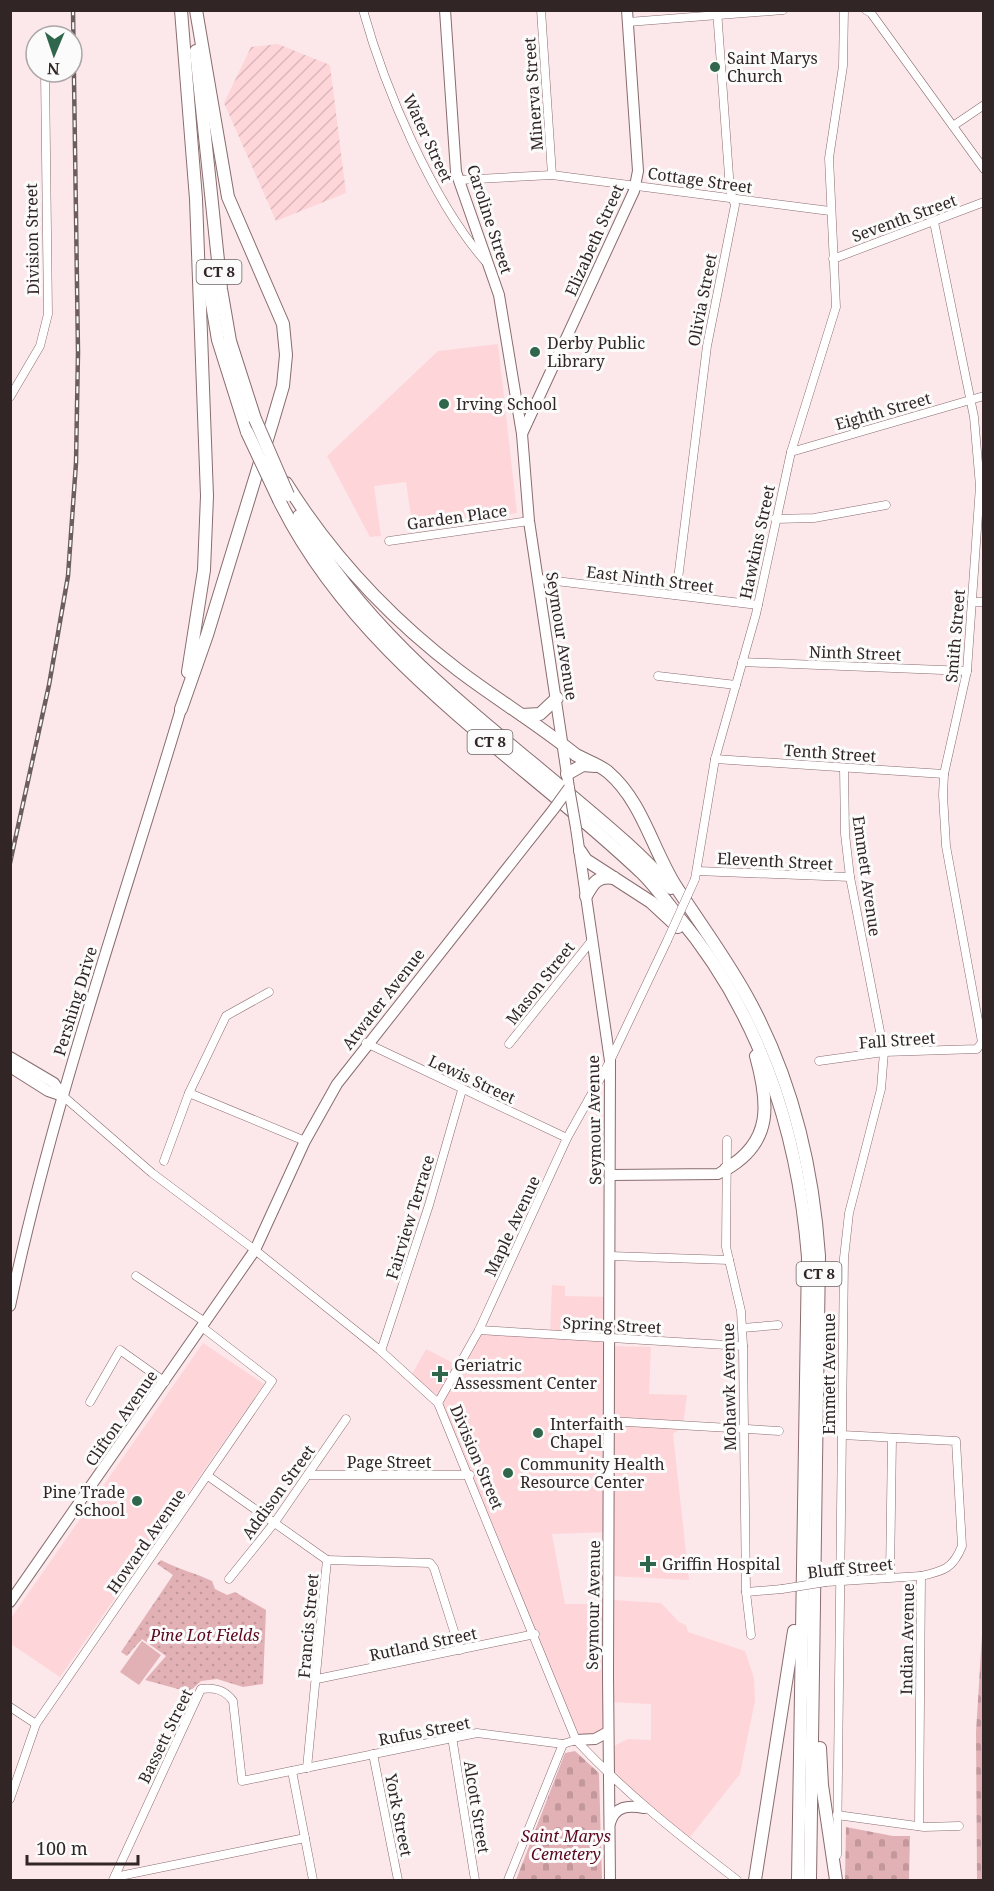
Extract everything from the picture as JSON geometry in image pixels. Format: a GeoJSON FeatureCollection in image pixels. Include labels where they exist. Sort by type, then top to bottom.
{"type":"FeatureCollection","features":[{"type":"Feature","properties":{"kind":"highway","name":"CT 8"},"geometry":{"type":"LineString","coordinates":[[181,10],[196,199],[218,340],[248,432],[322,555],[352,595],[389,636],[434,680],[649,863],[720,950],[752,1005],[778,1061],[794,1108],[813,1187],[819,1256],[810,1881]]}},
{"type":"Feature","properties":{"kind":"highway","name":"CT 8"},"geometry":{"type":"LineString","coordinates":[[194,10],[198,93],[230,341],[269,456],[319,567],[379,644],[645,876],[718,969],[751,1028],[773,1082],[790,1138],[806,1233],[808,1280],[798,1881]]}},
{"type":"Feature","properties":{"kind":"highway"},"geometry":{"type":"LineString","coordinates":[[181,709],[207,635],[283,386],[286,355],[283,324],[228,196],[194,10]]}},
{"type":"Feature","properties":{"kind":"highway"},"geometry":{"type":"LineString","coordinates":[[181,709],[204,570],[207,496],[196,199]]}},
{"type":"Feature","properties":{"kind":"highway"},"geometry":{"type":"LineString","coordinates":[[286,495],[356,576],[408,628],[458,670],[564,744],[576,755],[602,768],[630,797],[674,883],[720,950]]}},
{"type":"Feature","properties":{"kind":"highway"},"geometry":{"type":"LineString","coordinates":[[522,715],[540,714],[557,698]]}},
{"type":"Feature","properties":{"kind":"highway"},"geometry":{"type":"LineString","coordinates":[[568,782],[583,765],[602,768]]}},
{"type":"Feature","properties":{"kind":"highway"},"geometry":{"type":"LineString","coordinates":[[580,852],[586,860],[616,878],[668,917],[718,969]]}},
{"type":"Feature","properties":{"kind":"highway"},"geometry":{"type":"LineString","coordinates":[[586,896],[600,878],[616,878]]}},
{"type":"Feature","properties":{"kind":"highway"},"geometry":{"type":"LineString","coordinates":[[726,1169],[751,1152],[763,1125],[762,1083],[751,1028]]}},
{"type":"Feature","properties":{"kind":"highway"},"geometry":{"type":"LineString","coordinates":[[755,1881],[794,1639],[803,1555]]}},
{"type":"Feature","properties":{"kind":"highway"},"geometry":{"type":"LineString","coordinates":[[813,1616],[820,1682],[821,1775],[836,1881]]}},
{"type":"Feature","properties":{"kind":"main road","name":"Caroline Street"},"geometry":{"type":"LineString","coordinates":[[445,10],[451,119],[459,180],[499,295],[522,434]]}},
{"type":"Feature","properties":{"kind":"main road","name":"Elizabeth Street"},"geometry":{"type":"LineString","coordinates":[[522,434],[635,185],[638,171],[627,10]]}},
{"type":"Feature","properties":{"kind":"main road","name":"Seymour Avenue"},"geometry":{"type":"LineString","coordinates":[[522,434],[529,521],[610,1061],[608,1732],[610,1881]]}},
{"type":"Feature","properties":{"kind":"main road","name":"Pershing Drive"},"geometry":{"type":"LineString","coordinates":[[10,1306],[39,1178],[181,709]]}},
{"type":"Feature","properties":{"kind":"main road","name":"Atwater Avenue"},"geometry":{"type":"LineString","coordinates":[[255,1250],[305,1141],[327,1100],[366,1043],[553,810],[568,782]]}},
{"type":"Feature","properties":{"kind":"main road","name":"Division Street"},"geometry":{"type":"LineString","coordinates":[[10,1057],[54,1083],[63,1096]]}},
{"type":"Feature","properties":{"kind":"main road","name":"Division Street"},"geometry":{"type":"LineString","coordinates":[[10,1067],[48,1091],[63,1096]]}},
{"type":"Feature","properties":{"kind":"main road"},"geometry":{"type":"LineString","coordinates":[[610,1175],[718,1174],[726,1169]]}},
{"type":"Feature","properties":{"kind":"main road","name":"Clifton Avenue"},"geometry":{"type":"LineString","coordinates":[[10,1602],[255,1250]]}},
{"type":"Feature","properties":{"kind":"main road"},"geometry":{"type":"LineString","coordinates":[[576,1740],[591,1740],[608,1732]]}},
{"type":"Feature","properties":{"kind":"main road"},"geometry":{"type":"LineString","coordinates":[[609,1827],[612,1816],[623,1807],[632,1805],[644,1808]]}},
{"type":"Feature","properties":{"kind":"street","name":"Water Street"},"geometry":{"type":"LineString","coordinates":[[363,10],[381,68],[445,203],[464,236],[490,266]]}},
{"type":"Feature","properties":{"kind":"street","name":"Minerva Street"},"geometry":{"type":"LineString","coordinates":[[541,10],[552,175]]}},
{"type":"Feature","properties":{"kind":"street"},"geometry":{"type":"LineString","coordinates":[[627,22],[717,13],[783,10]]}},
{"type":"Feature","properties":{"kind":"street","name":"Hawkins Street"},"geometry":{"type":"LineString","coordinates":[[610,1061],[696,875],[715,759],[758,605],[791,452],[836,307],[829,158],[843,66],[844,10]]}},
{"type":"Feature","properties":{"kind":"street"},"geometry":{"type":"LineString","coordinates":[[869,12],[984,169]]}},
{"type":"Feature","properties":{"kind":"street","name":"Olivia Street"},"geometry":{"type":"LineString","coordinates":[[676,595],[707,346],[735,205],[717,13]]}},
{"type":"Feature","properties":{"kind":"street","name":"Division Street"},"geometry":{"type":"LineString","coordinates":[[10,397],[40,346],[48,314],[45,84]]}},
{"type":"Feature","properties":{"kind":"street"},"geometry":{"type":"LineString","coordinates":[[953,126],[984,105]]}},
{"type":"Feature","properties":{"kind":"street","name":"Cottage Street"},"geometry":{"type":"LineString","coordinates":[[459,180],[552,175],[830,211]]}},
{"type":"Feature","properties":{"kind":"street","name":"Seventh Street"},"geometry":{"type":"LineString","coordinates":[[833,259],[984,202]]}},
{"type":"Feature","properties":{"kind":"street","name":"Smith Street"},"geometry":{"type":"LineString","coordinates":[[934,222],[971,400],[982,485],[967,671],[944,774],[946,846],[982,1036],[981,1046],[977,1049]]}},
{"type":"Feature","properties":{"kind":"street","name":"Eighth Street"},"geometry":{"type":"LineString","coordinates":[[791,452],[984,396]]}},
{"type":"Feature","properties":{"kind":"street"},"geometry":{"type":"LineString","coordinates":[[775,519],[814,518],[886,505]]}},
{"type":"Feature","properties":{"kind":"street","name":"Garden Place"},"geometry":{"type":"LineString","coordinates":[[389,541],[529,521]]}},
{"type":"Feature","properties":{"kind":"street","name":"East Ninth Street"},"geometry":{"type":"LineString","coordinates":[[538,579],[758,605]]}},
{"type":"Feature","properties":{"kind":"street"},"geometry":{"type":"LineString","coordinates":[[972,602],[984,602]]}},
{"type":"Feature","properties":{"kind":"street","name":"Ninth Street"},"geometry":{"type":"LineString","coordinates":[[742,662],[967,671]]}},
{"type":"Feature","properties":{"kind":"street"},"geometry":{"type":"LineString","coordinates":[[658,676],[736,685]]}},
{"type":"Feature","properties":{"kind":"street","name":"Tenth Street"},"geometry":{"type":"LineString","coordinates":[[715,759],[944,774]]}},
{"type":"Feature","properties":{"kind":"street","name":"Emmett Avenue"},"geometry":{"type":"LineString","coordinates":[[836,1881],[838,1580],[844,1258],[849,1213],[881,1089],[884,1052],[850,877],[845,834],[844,768]]}},
{"type":"Feature","properties":{"kind":"street","name":"Eleventh Street"},"geometry":{"type":"LineString","coordinates":[[696,875],[850,877]]}},
{"type":"Feature","properties":{"kind":"street","name":"Mason Street"},"geometry":{"type":"LineString","coordinates":[[509,1044],[593,939]]}},
{"type":"Feature","properties":{"kind":"street"},"geometry":{"type":"LineString","coordinates":[[164,1161],[189,1093],[226,1016],[269,992]]}},
{"type":"Feature","properties":{"kind":"street","name":"Lewis Street"},"geometry":{"type":"LineString","coordinates":[[366,1043],[567,1138]]}},
{"type":"Feature","properties":{"kind":"street","name":"Fall Street"},"geometry":{"type":"LineString","coordinates":[[819,1061],[884,1052],[977,1049]]}},
{"type":"Feature","properties":{"kind":"street","name":"Maple Avenue"},"geometry":{"type":"LineString","coordinates":[[438,1402],[479,1330],[567,1138],[610,1061]]}},
{"type":"Feature","properties":{"kind":"street","name":"Fairview Terrace"},"geometry":{"type":"LineString","coordinates":[[381,1351],[429,1205],[462,1090]]}},
{"type":"Feature","properties":{"kind":"street"},"geometry":{"type":"LineString","coordinates":[[189,1093],[305,1141]]}},
{"type":"Feature","properties":{"kind":"street","name":"Division Street"},"geometry":{"type":"LineString","coordinates":[[63,1096],[152,1173],[255,1250],[381,1351],[438,1402],[535,1634],[576,1740],[608,1775],[644,1808],[737,1881]]}},
{"type":"Feature","properties":{"kind":"street","name":"Mohawk Avenue"},"geometry":{"type":"LineString","coordinates":[[727,1140],[729,1260],[739,1302],[743,1346],[746,1592],[752,1635]]}},
{"type":"Feature","properties":{"kind":"street"},"geometry":{"type":"LineString","coordinates":[[610,1256],[729,1260]]}},
{"type":"Feature","properties":{"kind":"street"},"geometry":{"type":"LineString","coordinates":[[136,1276],[204,1324]]}},
{"type":"Feature","properties":{"kind":"street","name":"Howard Avenue"},"geometry":{"type":"LineString","coordinates":[[10,1799],[36,1724],[272,1381],[204,1324]]}},
{"type":"Feature","properties":{"kind":"street"},"geometry":{"type":"LineString","coordinates":[[742,1328],[778,1325]]}},
{"type":"Feature","properties":{"kind":"street","name":"Spring Street"},"geometry":{"type":"LineString","coordinates":[[479,1330],[743,1346]]}},
{"type":"Feature","properties":{"kind":"street"},"geometry":{"type":"LineString","coordinates":[[90,1402],[120,1350],[165,1382]]}},
{"type":"Feature","properties":{"kind":"street","name":"Addison Street"},"geometry":{"type":"LineString","coordinates":[[229,1579],[275,1522],[345,1419]]}},
{"type":"Feature","properties":{"kind":"street"},"geometry":{"type":"LineString","coordinates":[[610,1422],[779,1431]]}},
{"type":"Feature","properties":{"kind":"street"},"geometry":{"type":"LineString","coordinates":[[842,1435],[892,1438],[890,1576]]}},
{"type":"Feature","properties":{"kind":"street","name":"Indian Avenue"},"geometry":{"type":"LineString","coordinates":[[892,1438],[956,1441],[962,1546],[956,1561],[941,1572],[921,1576],[919,1826]]}},
{"type":"Feature","properties":{"kind":"street","name":"Page Street"},"geometry":{"type":"LineString","coordinates":[[309,1475],[470,1475]]}},
{"type":"Feature","properties":{"kind":"street","name":"Francis Street"},"geometry":{"type":"LineString","coordinates":[[208,1476],[327,1560],[307,1768]]}},
{"type":"Feature","properties":{"kind":"street"},"geometry":{"type":"LineString","coordinates":[[327,1560],[429,1563],[434,1568],[460,1650]]}},
{"type":"Feature","properties":{"kind":"street","name":"Bluff Street"},"geometry":{"type":"LineString","coordinates":[[746,1592],[838,1580],[921,1576]]}},
{"type":"Feature","properties":{"kind":"street","name":"Rutland Street"},"geometry":{"type":"LineString","coordinates":[[317,1679],[535,1634]]}},
{"type":"Feature","properties":{"kind":"street","name":"Bassett Street"},"geometry":{"type":"LineString","coordinates":[[114,1879],[201,1689],[210,1688],[226,1693],[233,1701],[242,1782],[292,1772]]}},
{"type":"Feature","properties":{"kind":"street"},"geometry":{"type":"LineString","coordinates":[[10,1707],[36,1724]]}},
{"type":"Feature","properties":{"kind":"street","name":"Rufus Street"},"geometry":{"type":"LineString","coordinates":[[292,1772],[452,1737],[486,1734],[563,1744]]}},
{"type":"Feature","properties":{"kind":"street","name":"Alcott Street"},"geometry":{"type":"LineString","coordinates":[[452,1737],[475,1881]]}},
{"type":"Feature","properties":{"kind":"street"},"geometry":{"type":"LineString","coordinates":[[508,1881],[563,1744],[576,1740]]}},
{"type":"Feature","properties":{"kind":"street","name":"York Street"},"geometry":{"type":"LineString","coordinates":[[373,1754],[398,1881]]}},
{"type":"Feature","properties":{"kind":"street"},"geometry":{"type":"LineString","coordinates":[[292,1772],[313,1881]]}},
{"type":"Feature","properties":{"kind":"street"},"geometry":{"type":"LineString","coordinates":[[837,1815],[919,1826],[959,1826]]}},
{"type":"Feature","properties":{"kind":"street"},"geometry":{"type":"LineString","coordinates":[[114,1879],[304,1838]]}},
{"type":"Feature","properties":{"kind":"shaded area"},"geometry":{"type":"Polygon","coordinates":[[[278,44],[330,65],[346,193],[276,221],[224,103],[251,47],[278,44]]]}},
{"type":"Feature","properties":{"kind":"shaded area","name":"Irving School"},"geometry":{"type":"Polygon","coordinates":[[[498,344],[517,513],[413,530],[406,482],[374,486],[381,536],[370,537],[327,456],[438,351],[498,344]]]}},
{"type":"Feature","properties":{"kind":"shaded area","name":"Griffin Hospital"},"geometry":{"type":"Polygon","coordinates":[[[552,1285],[565,1286],[565,1296],[609,1297],[610,1346],[651,1347],[649,1394],[687,1395],[683,1426],[673,1434],[689,1580],[609,1576],[609,1532],[552,1534],[565,1604],[601,1604],[614,1600],[661,1603],[679,1622],[686,1625],[688,1632],[745,1651],[754,1678],[755,1701],[740,1774],[687,1841],[610,1778],[608,1749],[628,1739],[651,1740],[651,1704],[608,1702],[608,1732],[576,1740],[440,1397],[411,1376],[426,1349],[459,1366],[479,1330],[550,1334],[552,1285]]]}},
{"type":"Feature","properties":{"kind":"shaded area","name":"Pine Trade School"},"geometry":{"type":"Polygon","coordinates":[[[203,1343],[264,1384],[60,1677],[11,1644],[11,1618],[203,1343]]]}},
{"type":"Feature","properties":{"kind":"green space","name":"Pine Lot Fields"},"geometry":{"type":"Polygon","coordinates":[[[161,1560],[212,1581],[215,1589],[227,1595],[235,1592],[266,1610],[263,1684],[243,1687],[217,1679],[201,1681],[189,1692],[145,1680],[166,1656],[142,1639],[127,1656],[121,1652],[173,1575],[157,1564],[161,1560]]]}},
{"type":"Feature","properties":{"kind":"green space"},"geometry":{"type":"Polygon","coordinates":[[[983,1619],[984,1880],[977,1880],[976,1732],[983,1619]]]}},
{"type":"Feature","properties":{"kind":"green space"},"geometry":{"type":"Polygon","coordinates":[[[142,1641],[161,1655],[139,1685],[120,1672],[142,1641]]]}},
{"type":"Feature","properties":{"kind":"green space","name":"Saint Marys Cemetery"},"geometry":{"type":"Polygon","coordinates":[[[575,1751],[599,1773],[602,1880],[516,1880],[565,1753],[575,1751]]]}},
{"type":"Feature","properties":{"kind":"green space"},"geometry":{"type":"Polygon","coordinates":[[[846,1827],[893,1836],[910,1836],[909,1880],[845,1880],[846,1827]]]}},
{"type":"Feature","properties":{"kind":"railway"},"geometry":{"type":"LineString","coordinates":[[10,863],[49,685],[68,576],[76,463],[78,352],[73,10]]}},
{"type":"Feature","properties":{"kind":"place","name":"Saint Marys Church"},"geometry":{"type":"Point","coordinates":[715,67]}},
{"type":"Feature","properties":{"kind":"place","name":"Derby Public Library"},"geometry":{"type":"Point","coordinates":[535,352]}},
{"type":"Feature","properties":{"kind":"place","name":"Irving School"},"geometry":{"type":"Point","coordinates":[444,404]}},
{"type":"Feature","properties":{"kind":"place","name":"Geriatric Assessment Center"},"geometry":{"type":"Point","coordinates":[440,1374]}},
{"type":"Feature","properties":{"kind":"place","name":"Interfaith Chapel"},"geometry":{"type":"Point","coordinates":[538,1433]}},
{"type":"Feature","properties":{"kind":"place","name":"Community Health Resource Center"},"geometry":{"type":"Point","coordinates":[508,1473]}},
{"type":"Feature","properties":{"kind":"place","name":"Pine Trade School"},"geometry":{"type":"Point","coordinates":[137,1501]}},
{"type":"Feature","properties":{"kind":"place","name":"Griffin Hospital"},"geometry":{"type":"Point","coordinates":[648,1564]}}]}
